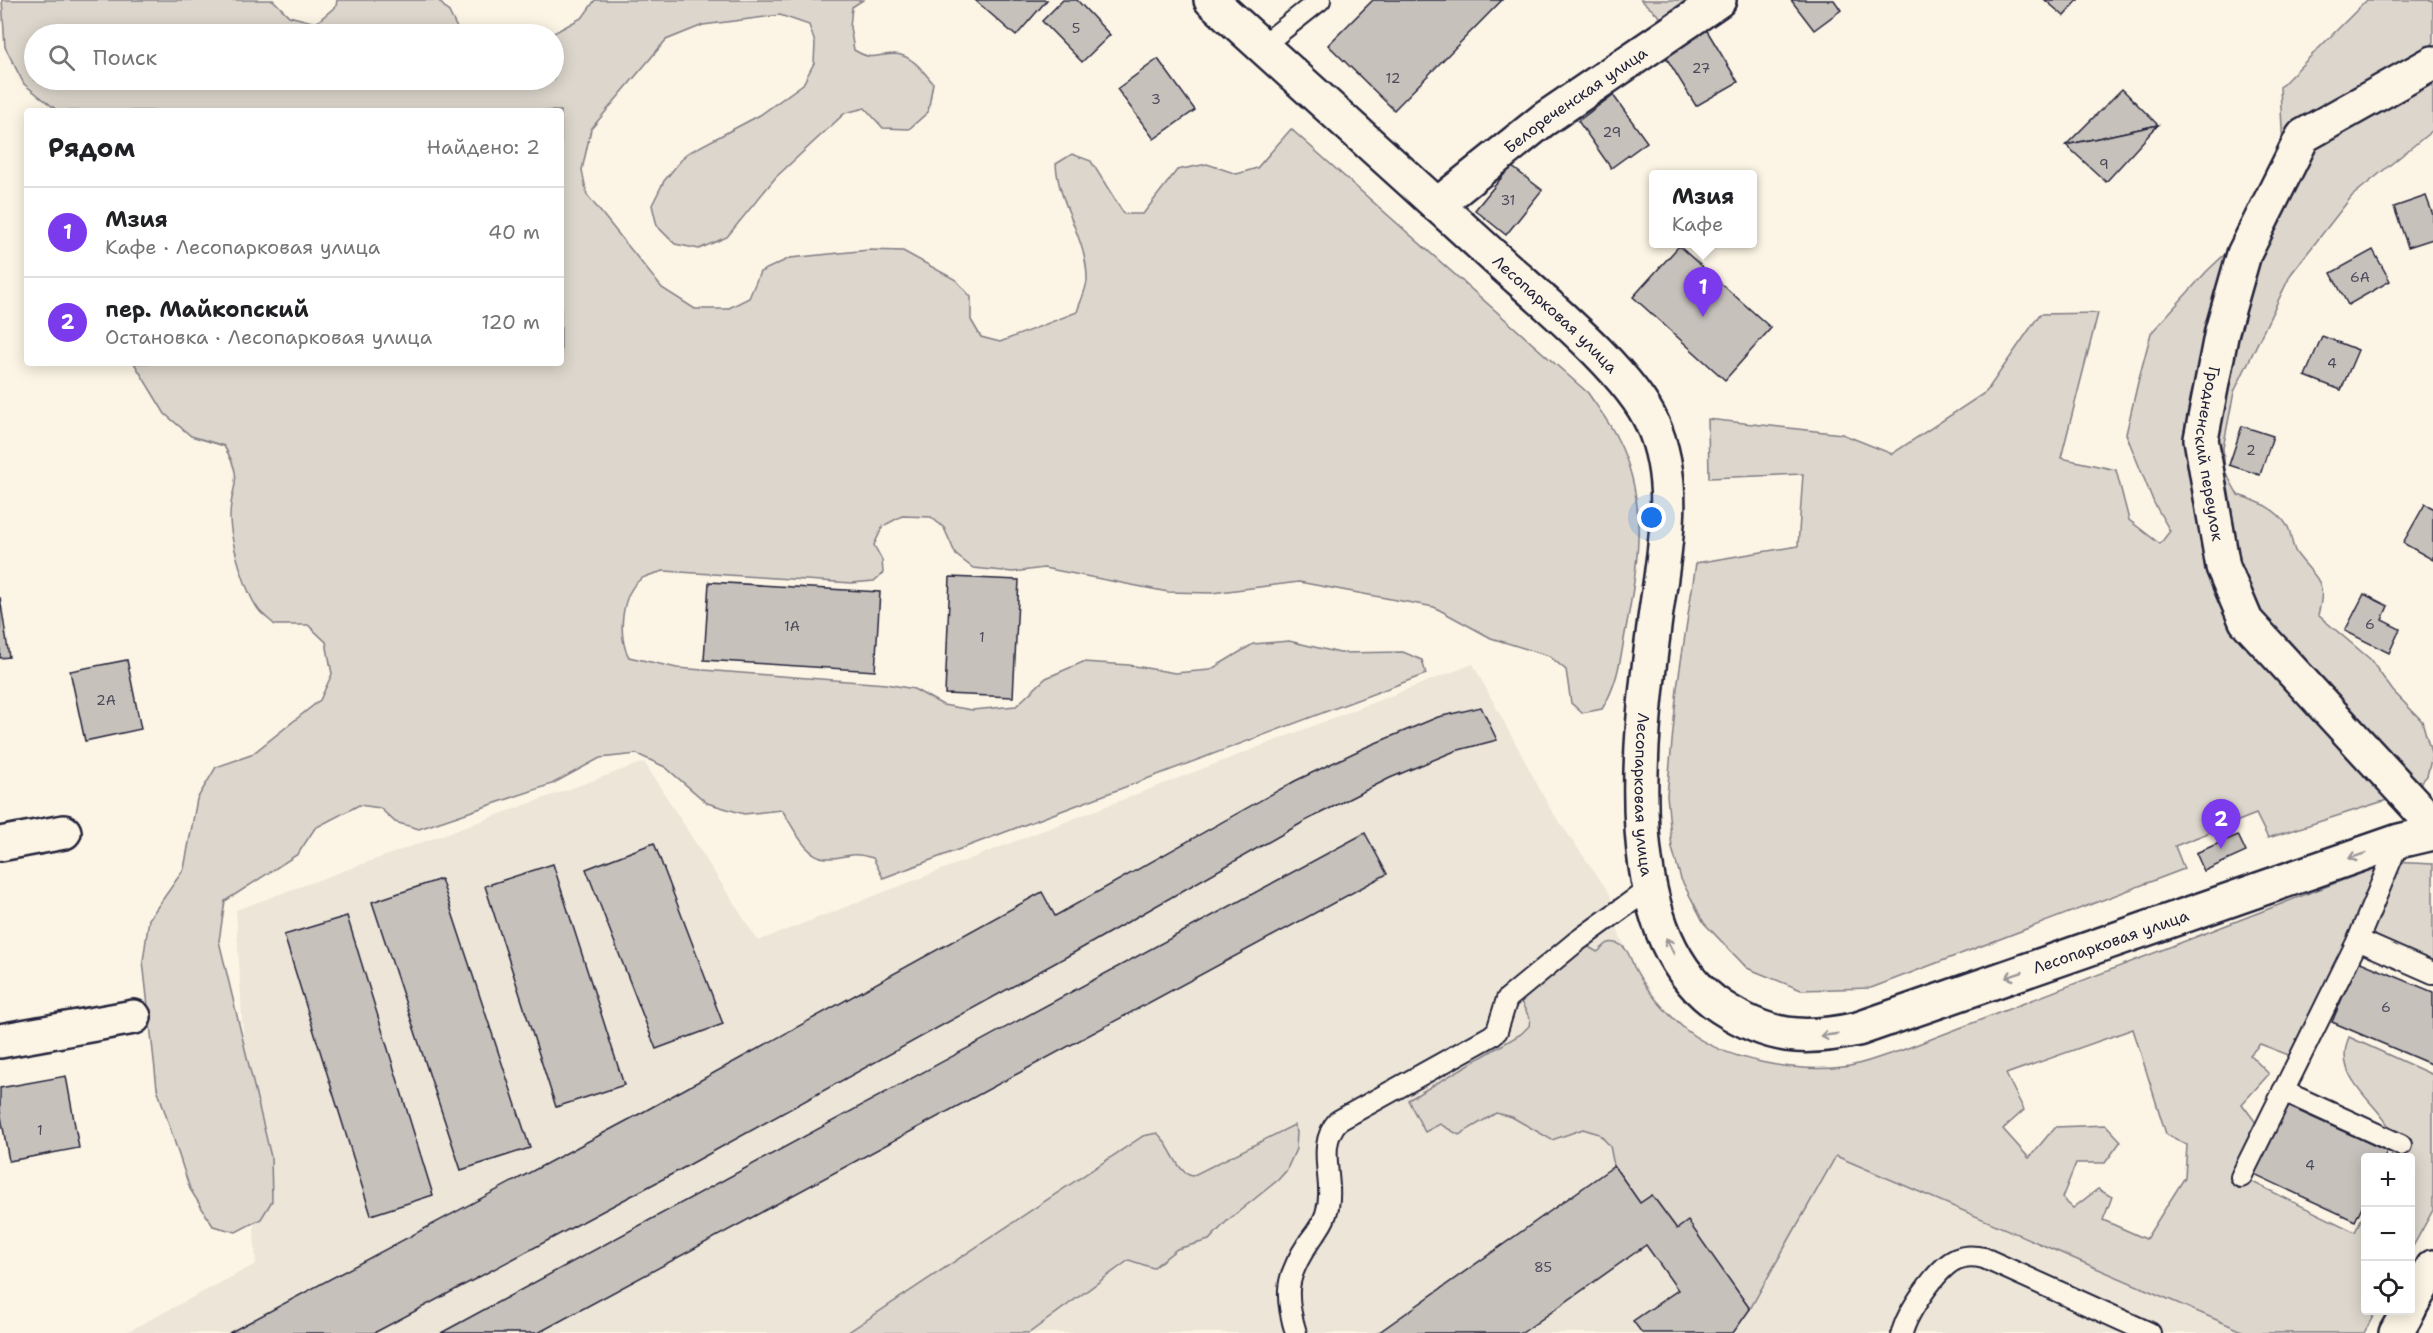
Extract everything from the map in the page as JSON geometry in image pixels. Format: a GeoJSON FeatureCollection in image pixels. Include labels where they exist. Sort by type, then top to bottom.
{"type":"FeatureCollection","features":[{"type":"Feature","properties":{"kind":"main road","name":"Лесопарковая улица"},"geometry":{"type":"LineString","coordinates":[[1211,0],[1542,300],[1639,399],[1660,442],[1666,465],[1669,513],[1641,753],[1645,860],[1650,888],[1672,951],[1687,976],[1706,996],[1748,1022],[1773,1033],[1800,1037],[1828,1035],[1858,1029],[2399,841],[2433,832]]}},
{"type":"Feature","properties":{"kind":"main road","name":"Белореченская улица"},"geometry":{"type":"LineString","coordinates":[[1437,205],[1543,120],[1719,0]]}},
{"type":"Feature","properties":{"kind":"main road","name":"Гродненский переулок"},"geometry":{"type":"LineString","coordinates":[[2433,63],[2303,136],[2244,254],[2222,331],[2201,440],[2223,567],[2246,621],[2433,824]]}},
{"type":"Feature","properties":{"kind":"main road"},"geometry":{"type":"LineString","coordinates":[[0,844],[64,832]]}},
{"type":"Feature","properties":{"kind":"main road"},"geometry":{"type":"LineString","coordinates":[[0,1041],[134,1017]]}},
{"type":"Feature","properties":{"kind":"main road"},"geometry":{"type":"LineString","coordinates":[[2415,1300],[2433,1267]]}},
{"type":"Feature","properties":{"kind":"main road"},"geometry":{"type":"LineString","coordinates":[[2396,1333],[2406,1315]]}},
{"type":"Feature","properties":{"kind":"lane"},"geometry":{"type":"LineString","coordinates":[[1263,46],[1320,0]]}},
{"type":"Feature","properties":{"kind":"lane"},"geometry":{"type":"LineString","coordinates":[[2241,1176],[2358,940],[2399,841]]}},
{"type":"Feature","properties":{"kind":"lane"},"geometry":{"type":"LineString","coordinates":[[1296,1333],[1288,1292],[1290,1276],[1326,1215],[1330,1191],[1325,1153],[1329,1131],[1338,1121],[1491,1036],[1497,1031],[1507,999],[1576,942],[1650,888]]}},
{"type":"Feature","properties":{"kind":"lane"},"geometry":{"type":"LineString","coordinates":[[2358,940],[2433,973]]}},
{"type":"Feature","properties":{"kind":"lane"},"geometry":{"type":"LineString","coordinates":[[2283,1091],[2401,1145]]}},
{"type":"Feature","properties":{"kind":"lane"},"geometry":{"type":"LineString","coordinates":[[1902,1333],[1914,1306],[1946,1265],[1970,1256],[1984,1258],[2150,1333]]}},
{"type":"Feature","properties":{"kind":"shaded area"},"geometry":{"type":"Polygon","coordinates":[[[2,0],[273,0],[289,16],[316,23],[336,6],[337,0],[438,0],[449,12],[455,24],[24,24],[24,84],[5,47],[2,0]]]}},
{"type":"Feature","properties":{"kind":"shaded area"},"geometry":{"type":"Polygon","coordinates":[[[595,0],[863,0],[852,7],[850,27],[854,50],[870,57],[895,54],[907,57],[917,64],[933,83],[928,112],[909,129],[883,128],[865,108],[845,113],[776,177],[727,237],[699,249],[675,244],[657,226],[652,205],[664,181],[686,154],[760,115],[803,84],[814,63],[815,43],[809,25],[780,15],[703,25],[666,40],[591,129],[582,170],[587,195],[662,288],[695,309],[727,309],[749,298],[760,272],[790,258],[869,250],[903,251],[956,280],[971,297],[971,320],[981,337],[1000,342],[1077,312],[1085,288],[1087,281],[1083,251],[1062,193],[1056,164],[1072,154],[1091,161],[1124,214],[1143,214],[1177,170],[1207,164],[1237,174],[1257,168],[1291,129],[1588,393],[1618,440],[1634,485],[1638,530],[1635,576],[1621,657],[1612,689],[1602,709],[1582,713],[1571,703],[1566,670],[1549,656],[1491,638],[1434,607],[1299,582],[1212,593],[1168,592],[1044,568],[1013,572],[973,568],[956,555],[944,528],[931,517],[902,516],[883,526],[874,545],[882,560],[883,573],[874,581],[852,583],[664,571],[646,576],[634,586],[625,605],[622,627],[625,648],[629,657],[677,668],[886,684],[914,689],[943,705],[972,710],[1016,706],[1046,678],[1083,662],[1129,665],[1175,673],[1210,670],[1253,644],[1289,641],[1340,653],[1403,652],[1422,660],[1426,674],[883,878],[873,858],[852,855],[826,858],[812,852],[800,840],[782,810],[744,814],[707,803],[665,767],[637,754],[600,758],[552,784],[419,829],[395,822],[380,808],[359,805],[315,828],[298,854],[225,901],[219,941],[271,1157],[272,1201],[261,1219],[236,1232],[213,1226],[190,1189],[157,1088],[143,961],[149,919],[184,869],[197,799],[216,767],[251,755],[320,700],[332,674],[326,642],[308,625],[275,625],[253,601],[235,551],[230,517],[236,476],[224,446],[191,436],[165,414],[136,366],[564,366],[564,108],[54,108],[32,90],[564,90],[564,27],[583,17],[595,0]]]}},
{"type":"Feature","properties":{"kind":"shaded area"},"geometry":{"type":"Polygon","coordinates":[[[1641,0],[1708,0],[1667,23],[1641,0]]]}},
{"type":"Feature","properties":{"kind":"shaded area"},"geometry":{"type":"Polygon","coordinates":[[[2367,0],[2433,0],[2433,130],[2352,196],[2291,274],[2234,392],[2223,448],[2225,471],[2238,495],[2272,510],[2288,527],[2295,551],[2321,586],[2322,594],[2318,615],[2370,659],[2393,691],[2422,721],[2432,756],[2427,776],[2412,792],[2268,838],[2256,814],[2175,846],[2184,869],[1871,988],[1801,990],[1747,968],[1704,923],[1681,879],[1672,848],[1667,795],[1677,688],[1696,563],[1798,546],[1803,474],[1709,478],[1708,419],[1842,434],[1892,454],[1986,392],[2040,314],[2098,313],[2061,458],[2116,470],[2129,520],[2160,544],[2170,531],[2154,503],[2126,434],[2151,333],[2207,271],[2240,240],[2256,194],[2283,149],[2280,87],[2367,0]]]}},
{"type":"Feature","properties":{"kind":"shaded area"},"geometry":{"type":"Polygon","coordinates":[[[1473,664],[1551,810],[1610,894],[1619,934],[1636,969],[1659,1002],[1687,1030],[1720,1050],[1756,1061],[1835,1156],[2247,1333],[125,1333],[256,1264],[236,910],[644,762],[758,941],[1473,664]]]}},
{"type":"Feature","properties":{"kind":"shaded area"},"geometry":{"type":"Polygon","coordinates":[[[2390,862],[2433,864],[2433,982],[2354,948],[2299,1059],[2260,1044],[2250,1055],[2269,1074],[2242,1104],[2263,1132],[2242,1177],[2355,1232],[2361,1219],[2361,1315],[2374,1315],[2364,1333],[2247,1333],[1836,1156],[1750,1309],[1688,1222],[1677,1229],[1652,1195],[1640,1203],[1614,1166],[1610,1146],[1599,1134],[1583,1129],[1552,1140],[1512,1117],[1496,1113],[1459,1135],[1440,1124],[1425,1132],[1408,1100],[1521,1034],[1529,1026],[1530,1019],[1518,996],[1587,946],[1597,952],[1612,942],[1625,949],[1644,984],[1671,1017],[1686,1030],[1720,1049],[1782,1066],[1824,1068],[1857,1064],[1900,1051],[2390,862]],[[2133,1029],[2006,1074],[2024,1110],[2003,1129],[2029,1158],[2055,1127],[2106,1125],[2121,1141],[2105,1163],[2076,1163],[2062,1198],[2073,1208],[2098,1189],[2112,1197],[2103,1220],[2146,1239],[2185,1177],[2187,1145],[2166,1134],[2133,1029]]]}},
{"type":"Feature","properties":{"kind":"shaded area"},"geometry":{"type":"Polygon","coordinates":[[[2349,1037],[2433,1075],[2433,1210],[2415,1243],[2415,1153],[2392,1153],[2394,1142],[2390,1128],[2357,1087],[2349,1072],[2345,1056],[2349,1037]]]}},
{"type":"Feature","properties":{"kind":"shaded area"},"geometry":{"type":"Polygon","coordinates":[[[1294,1125],[1297,1132],[1296,1149],[1286,1171],[1227,1221],[1209,1240],[1177,1249],[1153,1268],[1129,1260],[1029,1333],[847,1333],[1143,1136],[1157,1133],[1181,1169],[1192,1176],[1294,1125]]]}},
{"type":"Feature","properties":{"kind":"building"},"geometry":{"type":"Polygon","coordinates":[[[975,0],[1047,0],[1016,36],[975,0]]]}},
{"type":"Feature","properties":{"kind":"building"},"geometry":{"type":"Polygon","coordinates":[[[1063,0],[1077,0],[1110,35],[1082,62],[1042,21],[1063,0]]]}},
{"type":"Feature","properties":{"kind":"building"},"geometry":{"type":"Polygon","coordinates":[[[1373,0],[1502,0],[1394,110],[1328,45],[1373,0]]]}},
{"type":"Feature","properties":{"kind":"building"},"geometry":{"type":"Polygon","coordinates":[[[1791,0],[1834,0],[1841,10],[1814,30],[1791,0]]]}},
{"type":"Feature","properties":{"kind":"building"},"geometry":{"type":"Polygon","coordinates":[[[2045,0],[2078,0],[2064,16],[2045,0]]]}},
{"type":"Feature","properties":{"kind":"building"},"geometry":{"type":"Polygon","coordinates":[[[1706,29],[1738,82],[1696,106],[1664,54],[1706,29]]]}},
{"type":"Feature","properties":{"kind":"building"},"geometry":{"type":"Polygon","coordinates":[[[1158,59],[1195,110],[1154,139],[1117,89],[1158,59]]]}},
{"type":"Feature","properties":{"kind":"building"},"geometry":{"type":"Polygon","coordinates":[[[2122,89],[2158,125],[2066,145],[2122,89]]]}},
{"type":"Feature","properties":{"kind":"building"},"geometry":{"type":"Polygon","coordinates":[[[1613,95],[1647,142],[1611,168],[1578,121],[1613,95]]]}},
{"type":"Feature","properties":{"kind":"building"},"geometry":{"type":"Polygon","coordinates":[[[2158,125],[2106,182],[2066,145],[2158,125]]]}},
{"type":"Feature","properties":{"kind":"building"},"geometry":{"type":"Polygon","coordinates":[[[1511,166],[1542,190],[1506,235],[1475,210],[1511,166]]]}},
{"type":"Feature","properties":{"kind":"building"},"geometry":{"type":"Polygon","coordinates":[[[2426,196],[2433,215],[2433,239],[2408,247],[2394,207],[2426,196]]]}},
{"type":"Feature","properties":{"kind":"building"},"geometry":{"type":"Polygon","coordinates":[[[1677,248],[1681,248],[1771,328],[1725,380],[1633,297],[1677,248]]]}},
{"type":"Feature","properties":{"kind":"building"},"geometry":{"type":"Polygon","coordinates":[[[2373,250],[2390,281],[2348,305],[2331,273],[2373,250]]]}},
{"type":"Feature","properties":{"kind":"building"},"geometry":{"type":"Polygon","coordinates":[[[2322,336],[2358,350],[2341,390],[2305,376],[2322,336]]]}},
{"type":"Feature","properties":{"kind":"building"},"geometry":{"type":"Polygon","coordinates":[[[2242,426],[2273,436],[2260,475],[2229,465],[2242,426]]]}},
{"type":"Feature","properties":{"kind":"building"},"geometry":{"type":"Polygon","coordinates":[[[2425,504],[2433,508],[2433,560],[2403,543],[2425,504]]]}},
{"type":"Feature","properties":{"kind":"building"},"geometry":{"type":"Polygon","coordinates":[[[950,577],[1019,580],[1013,697],[945,694],[950,577]]]}},
{"type":"Feature","properties":{"kind":"building"},"geometry":{"type":"Polygon","coordinates":[[[709,582],[880,592],[875,671],[704,660],[709,582]]]}},
{"type":"Feature","properties":{"kind":"building"},"geometry":{"type":"Polygon","coordinates":[[[2364,594],[2388,606],[2382,620],[2400,629],[2389,653],[2345,631],[2364,594]]]}},
{"type":"Feature","properties":{"kind":"building"},"geometry":{"type":"Polygon","coordinates":[[[0,597],[9,657],[0,658],[0,597]]]}},
{"type":"Feature","properties":{"kind":"building"},"geometry":{"type":"Polygon","coordinates":[[[127,660],[141,729],[85,741],[70,671],[127,660]]]}},
{"type":"Feature","properties":{"kind":"building"},"geometry":{"type":"Polygon","coordinates":[[[1481,707],[1497,740],[1455,751],[1390,778],[1307,820],[1075,952],[676,1172],[374,1333],[229,1333],[643,1112],[1042,892],[1055,916],[1295,781],[1366,747],[1438,717],[1481,707]]]}},
{"type":"Feature","properties":{"kind":"building"},"geometry":{"type":"Polygon","coordinates":[[[1365,833],[1387,874],[538,1333],[441,1333],[1365,833]]]}},
{"type":"Feature","properties":{"kind":"building"},"geometry":{"type":"Polygon","coordinates":[[[2238,835],[2246,852],[2204,871],[2196,853],[2238,835]]]}},
{"type":"Feature","properties":{"kind":"building"},"geometry":{"type":"Polygon","coordinates":[[[654,843],[723,1024],[656,1049],[586,869],[654,843]]]}},
{"type":"Feature","properties":{"kind":"building"},"geometry":{"type":"Polygon","coordinates":[[[553,864],[624,1085],[556,1107],[485,886],[553,864]]]}},
{"type":"Feature","properties":{"kind":"building"},"geometry":{"type":"Polygon","coordinates":[[[441,879],[530,1148],[461,1170],[372,902],[441,879]]]}},
{"type":"Feature","properties":{"kind":"building"},"geometry":{"type":"Polygon","coordinates":[[[347,916],[433,1195],[371,1215],[284,935],[347,916]]]}},
{"type":"Feature","properties":{"kind":"building"},"geometry":{"type":"Polygon","coordinates":[[[2358,961],[2433,992],[2433,1065],[2332,1022],[2358,961]]]}},
{"type":"Feature","properties":{"kind":"building"},"geometry":{"type":"Polygon","coordinates":[[[66,1076],[79,1148],[9,1161],[0,1111],[0,1088],[66,1076]]]}},
{"type":"Feature","properties":{"kind":"building"},"geometry":{"type":"Polygon","coordinates":[[[2283,1104],[2387,1151],[2386,1153],[2361,1153],[2361,1208],[2355,1221],[2252,1173],[2283,1104]]]}},
{"type":"Feature","properties":{"kind":"building"},"geometry":{"type":"Polygon","coordinates":[[[1614,1166],[1640,1203],[1652,1195],[1677,1229],[1688,1221],[1750,1309],[1733,1333],[1642,1333],[1633,1321],[1678,1290],[1646,1245],[1522,1333],[1378,1333],[1614,1166]]]}},
{"type":"Feature","properties":{"kind":"place","name":"Мзия"},"geometry":{"type":"Point","coordinates":[1703,317]}},
{"type":"Feature","properties":{"kind":"place","name":"пер. Майкопский"},"geometry":{"type":"Point","coordinates":[2221,849]}}]}
